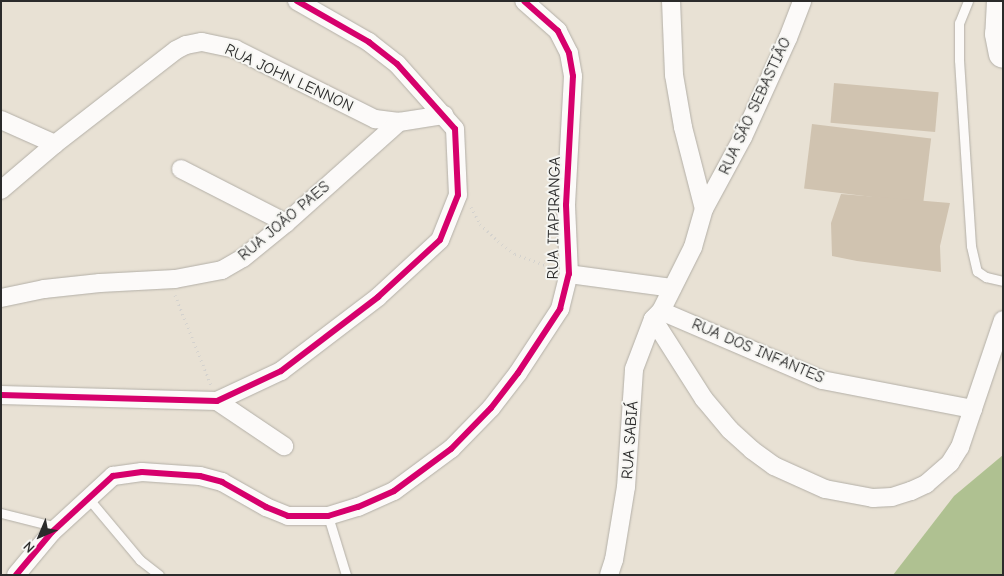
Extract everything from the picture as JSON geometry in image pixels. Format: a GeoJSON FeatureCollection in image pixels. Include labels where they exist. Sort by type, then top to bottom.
{"type":"FeatureCollection","features":[{"type":"Feature","properties":{"kind":"main road"},"geometry":{"type":"LineString","coordinates":[[1001,1],[998,34],[1003,54]]}},
{"type":"Feature","properties":{"kind":"street"},"geometry":{"type":"LineString","coordinates":[[1,395],[217,402],[280,371],[378,298],[440,240],[458,195],[455,129],[398,64],[370,42],[297,1]]}},
{"type":"Feature","properties":{"kind":"street","name":"RUA ITAPIRANGA"},"geometry":{"type":"LineString","coordinates":[[21,573],[57,528],[113,476],[142,472],[200,476],[222,482],[266,507],[288,516],[328,516],[358,507],[394,491],[451,449],[491,408],[518,373],[560,309],[569,274],[566,205],[573,76],[569,53],[558,31],[524,1]]}},
{"type":"Feature","properties":{"kind":"street"},"geometry":{"type":"LineString","coordinates":[[671,1],[674,75],[683,127],[704,209]]}},
{"type":"Feature","properties":{"kind":"street","name":"RUA SÃO SEBASTIÃO"},"geometry":{"type":"LineString","coordinates":[[672,288],[693,247],[704,209],[743,137],[788,38],[802,1]]}},
{"type":"Feature","properties":{"kind":"street","name":"RUA JOHN LENNON"},"geometry":{"type":"LineString","coordinates":[[1,190],[55,144],[176,50],[186,45],[202,42],[235,49],[375,119],[398,122],[444,115]]}},
{"type":"Feature","properties":{"kind":"street"},"geometry":{"type":"LineString","coordinates":[[1,120],[55,144]]}},
{"type":"Feature","properties":{"kind":"street","name":"RUA JOÃO PAES"},"geometry":{"type":"LineString","coordinates":[[1,298],[44,289],[100,283],[169,279],[196,276],[222,270],[243,258],[286,224],[398,122]]}},
{"type":"Feature","properties":{"kind":"street"},"geometry":{"type":"LineString","coordinates":[[182,169],[286,224]]}},
{"type":"Feature","properties":{"kind":"street"},"geometry":{"type":"LineString","coordinates":[[569,274],[672,288]]}},
{"type":"Feature","properties":{"kind":"street","name":"RUA SABIÁ"},"geometry":{"type":"LineString","coordinates":[[609,575],[614,560],[626,487],[634,369],[657,315],[672,288]]}},
{"type":"Feature","properties":{"kind":"street"},"geometry":{"type":"LineString","coordinates":[[657,315],[704,399],[730,430],[774,466],[825,489],[873,498],[892,497],[926,484],[950,462],[960,447],[1003,320]]}},
{"type":"Feature","properties":{"kind":"street","name":"RUA DOS INFANTES"},"geometry":{"type":"LineString","coordinates":[[657,315],[822,380],[864,390],[974,409]]}},
{"type":"Feature","properties":{"kind":"street"},"geometry":{"type":"LineString","coordinates":[[217,402],[284,446]]}},
{"type":"Feature","properties":{"kind":"lane"},"geometry":{"type":"LineString","coordinates":[[968,1],[959,23],[959,60],[971,246],[977,271],[986,277],[1003,281]]}},
{"type":"Feature","properties":{"kind":"lane"},"geometry":{"type":"LineString","coordinates":[[88,498],[106,516],[140,560],[159,575]]}},
{"type":"Feature","properties":{"kind":"lane"},"geometry":{"type":"LineString","coordinates":[[1,513],[57,528]]}},
{"type":"Feature","properties":{"kind":"lane"},"geometry":{"type":"LineString","coordinates":[[328,516],[346,575]]}},
{"type":"Feature","properties":{"kind":"path"},"geometry":{"type":"LineString","coordinates":[[458,195],[473,208],[480,224],[515,254],[569,274]]}},
{"type":"Feature","properties":{"kind":"path"},"geometry":{"type":"LineString","coordinates":[[169,279],[217,402]]}},
{"type":"Feature","properties":{"kind":"green space"},"geometry":{"type":"Polygon","coordinates":[[[1003,455],[1003,575],[893,575],[954,496],[1003,455]]]}},
{"type":"Feature","properties":{"kind":"building"},"geometry":{"type":"Polygon","coordinates":[[[834,83],[939,92],[935,132],[831,123],[834,83]]]}},
{"type":"Feature","properties":{"kind":"building"},"geometry":{"type":"Polygon","coordinates":[[[812,124],[931,139],[923,203],[804,189],[812,124]]]}},
{"type":"Feature","properties":{"kind":"building"},"geometry":{"type":"Polygon","coordinates":[[[841,194],[950,203],[940,246],[941,272],[832,256],[831,223],[841,194]]]}},
{"type":"Feature","properties":{"kind":"cycle path"},"geometry":{"type":"LineString","coordinates":[[1,395],[217,401],[281,371],[378,297],[440,240],[458,195],[455,129],[397,64],[369,42],[297,1]]}},
{"type":"Feature","properties":{"kind":"cycle path"},"geometry":{"type":"LineString","coordinates":[[16,575],[52,532],[113,476],[142,472],[200,476],[222,482],[266,507],[288,516],[328,516],[358,507],[394,491],[451,449],[491,408],[518,373],[560,309],[569,274],[566,205],[573,76],[569,53],[558,31],[524,1]]}}]}
